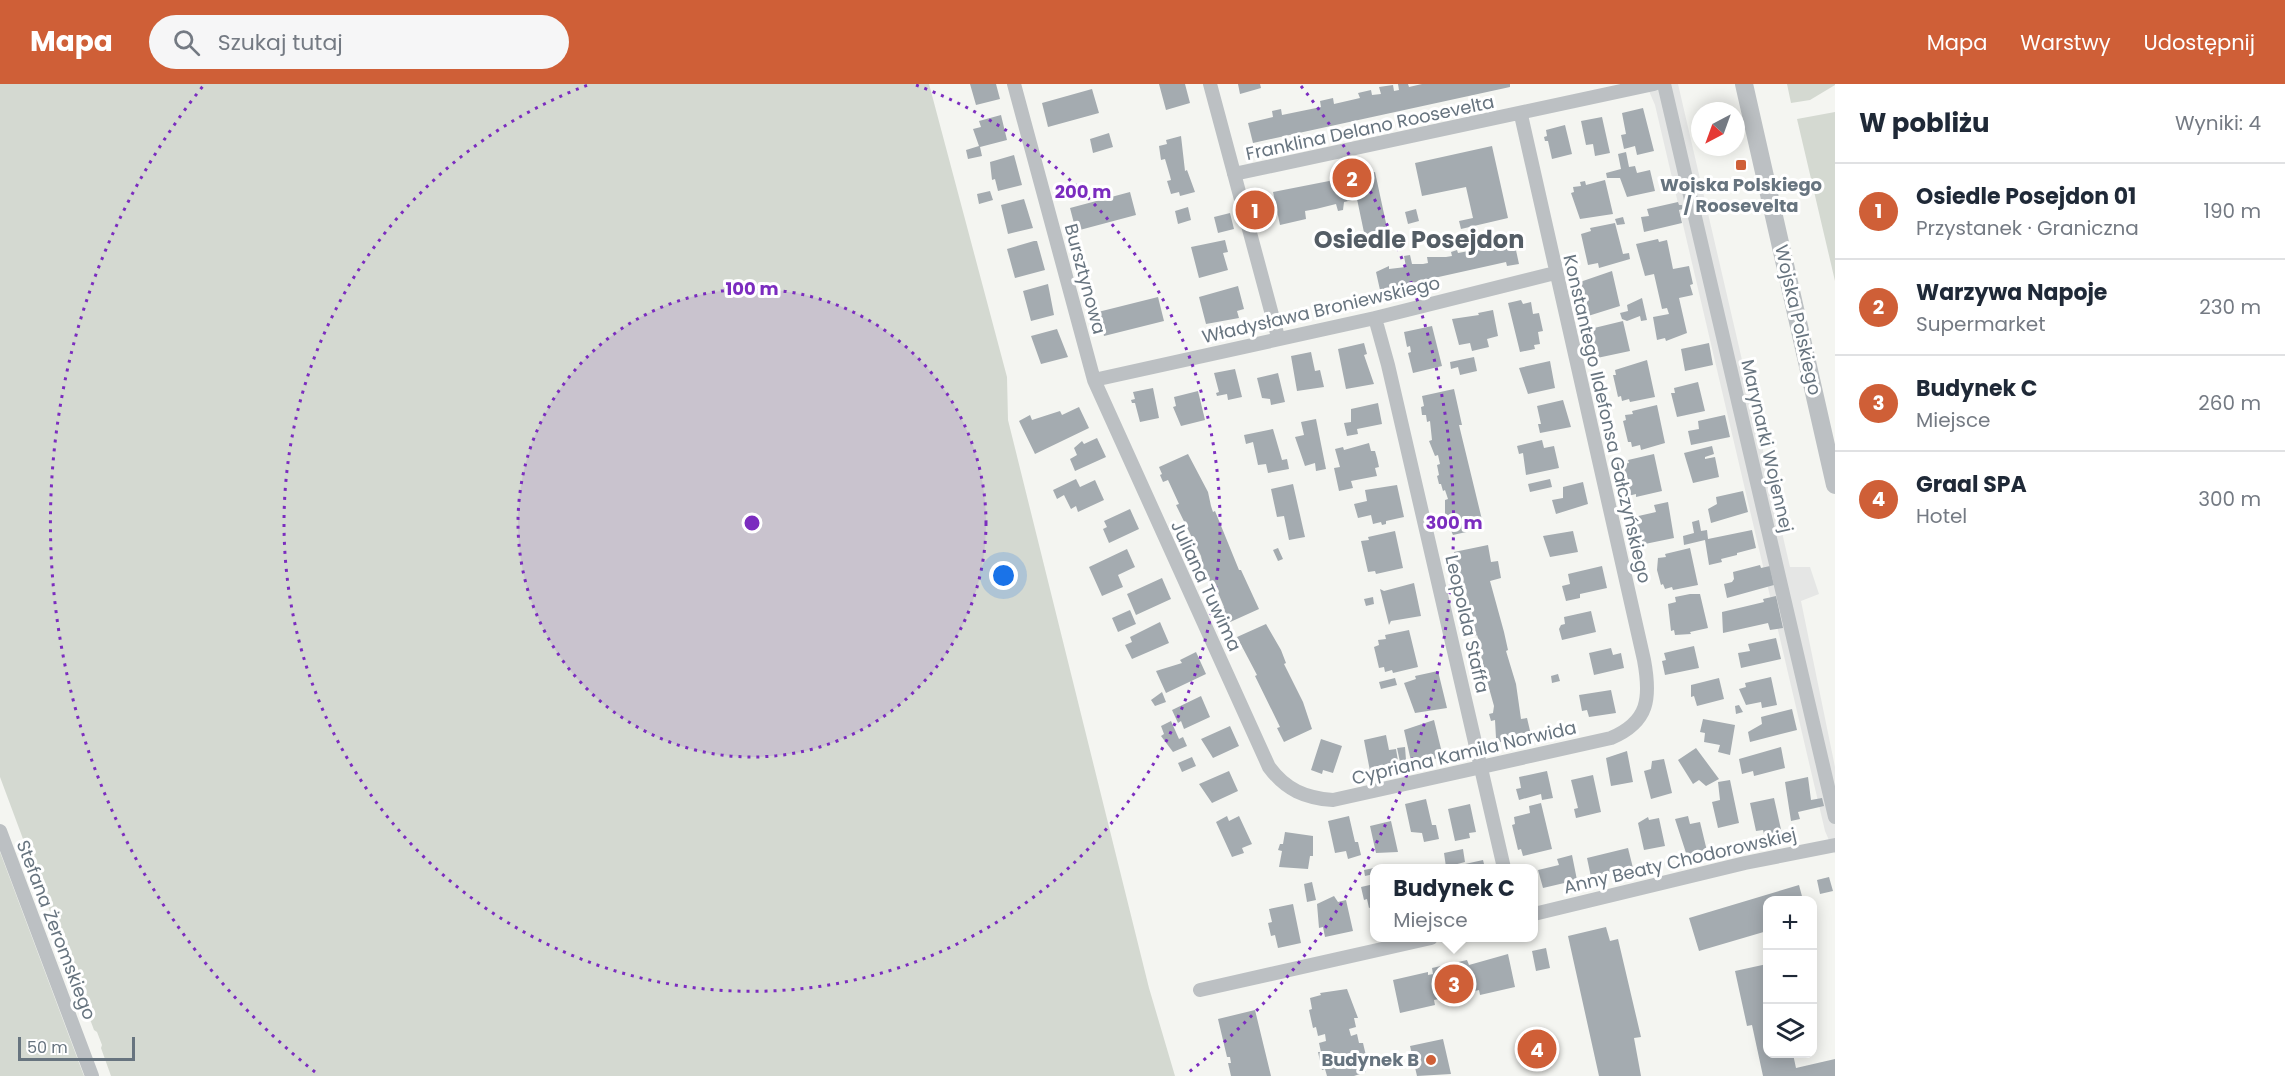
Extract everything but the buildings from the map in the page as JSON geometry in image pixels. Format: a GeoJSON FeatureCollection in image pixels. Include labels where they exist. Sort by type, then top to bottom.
{"type":"FeatureCollection","features":[{"type":"Feature","properties":{"kind":"street","name":"Bursztynowa"},"geometry":{"type":"LineString","coordinates":[[1014,84],[1094,380]]}},
{"type":"Feature","properties":{"kind":"street"},"geometry":{"type":"LineString","coordinates":[[1210,84],[1278,338]]}},
{"type":"Feature","properties":{"kind":"street","name":"Franklina Delano Roosevelta"},"geometry":{"type":"LineString","coordinates":[[1234,174],[1521,115],[1654,84]]}},
{"type":"Feature","properties":{"kind":"street","name":"Marynarki Wojennej"},"geometry":{"type":"LineString","coordinates":[[1664,84],[1835,817]]}},
{"type":"Feature","properties":{"kind":"street","name":"Wojska Polskiego"},"geometry":{"type":"LineString","coordinates":[[1744,84],[1835,485]]}},
{"type":"Feature","properties":{"kind":"street","name":"Konstantego Ildefonsa Gałczyńskiego"},"geometry":{"type":"LineString","coordinates":[[1521,115],[1648,684],[1646,707],[1631,726]]}},
{"type":"Feature","properties":{"kind":"street","name":"Władysława Broniewskiego"},"geometry":{"type":"LineString","coordinates":[[1094,380],[1375,318],[1555,273]]}},
{"type":"Feature","properties":{"kind":"street","name":"Leopolda Staffa"},"geometry":{"type":"LineString","coordinates":[[1375,318],[1388,365],[1503,864]]}},
{"type":"Feature","properties":{"kind":"street","name":"Juliana Tuwima"},"geometry":{"type":"LineString","coordinates":[[1094,380],[1269,767],[1278,778],[1302,795]]}},
{"type":"Feature","properties":{"kind":"street","name":"Cypriana Kamila Norwida"},"geometry":{"type":"LineString","coordinates":[[1302,795],[1334,800],[1611,738],[1631,726]]}},
{"type":"Feature","properties":{"kind":"street","name":"Stefana Żeromskiego"},"geometry":{"type":"LineString","coordinates":[[0,831],[92,1076]]}},
{"type":"Feature","properties":{"kind":"street","name":"Anny Beaty Chodorowskiej"},"geometry":{"type":"LineString","coordinates":[[1538,913],[1745,862],[1835,845]]}},
{"type":"Feature","properties":{"kind":"street"},"geometry":{"type":"LineString","coordinates":[[1200,990],[1413,942]]}},
{"type":"Feature","properties":{"kind":"shaded area"},"geometry":{"type":"Polygon","coordinates":[[[0,84],[929,84],[1007,377],[1008,420],[1149,988],[1175,1076],[111,1076],[102,1045],[94,1030],[0,777],[0,84]]]}},
{"type":"Feature","properties":{"kind":"shaded area"},"geometry":{"type":"Polygon","coordinates":[[[1646,84],[1678,84],[1691,140],[1691,156],[1695,156],[1790,567],[1810,567],[1819,594],[1801,601],[1835,767],[1835,854],[1825,831],[1655,105],[1646,84]]]}},
{"type":"Feature","properties":{"kind":"shaded area"},"geometry":{"type":"Polygon","coordinates":[[[1787,84],[1835,85],[1810,100],[1791,103],[1787,84]]]}},
{"type":"Feature","properties":{"kind":"shaded area"},"geometry":{"type":"Polygon","coordinates":[[[1835,112],[1835,281],[1797,119],[1835,112]]]}},
{"type":"Feature","properties":{"kind":"shaded area"},"geometry":{"type":"Polygon","coordinates":[[[0,852],[84,1076],[0,1076],[0,852]]]}},
{"type":"Feature","properties":{"kind":"place","name":"Wojska Polskiego / Roosevelta"},"geometry":{"type":"Point","coordinates":[1741,165]}},
{"type":"Feature","properties":{"kind":"place","name":"Warzywa Napoje"},"geometry":{"type":"Point","coordinates":[1352,178]}},
{"type":"Feature","properties":{"kind":"place","name":"Osiedle Posejdon 01"},"geometry":{"type":"Point","coordinates":[1255,210]}},
{"type":"Feature","properties":{"kind":"place","name":"Budynek C"},"geometry":{"type":"Point","coordinates":[1454,984]}},
{"type":"Feature","properties":{"kind":"place","name":"Graal SPA"},"geometry":{"type":"Point","coordinates":[1537,1049]}},
{"type":"Feature","properties":{"kind":"place","name":"Budynek B"},"geometry":{"type":"Point","coordinates":[1431,1060]}},
{"type":"Feature","properties":{"kind":"district","name":"Osiedle Posejdon"},"geometry":{"type":"Point","coordinates":[1419,240]}}]}
